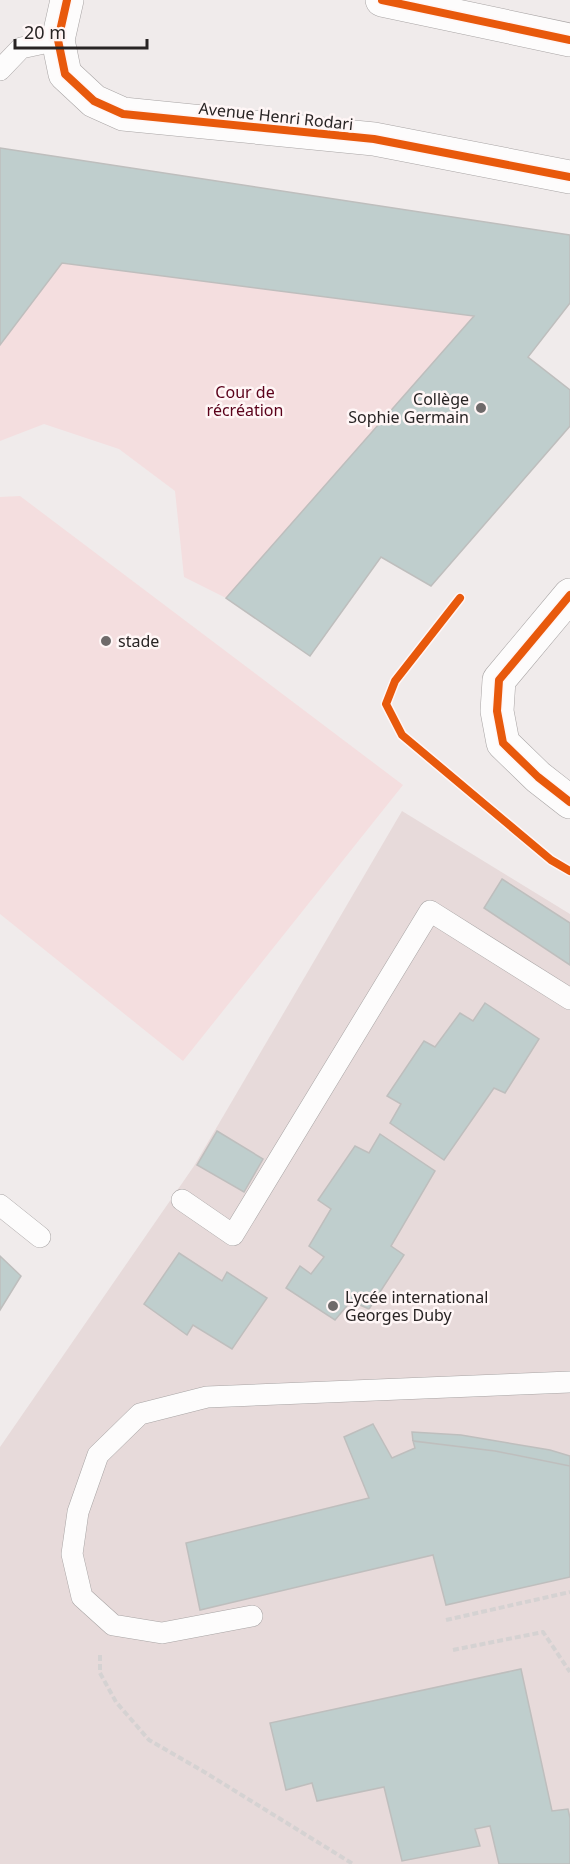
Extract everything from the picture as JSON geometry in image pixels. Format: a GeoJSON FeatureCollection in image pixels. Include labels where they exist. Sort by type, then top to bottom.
{"type":"FeatureCollection","features":[{"type":"Feature","properties":{"kind":"street","name":"Avenue Henri Rodari"},"geometry":{"type":"LineString","coordinates":[[67,0],[57,40],[65,74],[94,101],[123,114],[374,139],[570,177]]}},
{"type":"Feature","properties":{"kind":"street"},"geometry":{"type":"LineString","coordinates":[[382,0],[570,40]]}},
{"type":"Feature","properties":{"kind":"street"},"geometry":{"type":"LineString","coordinates":[[570,595],[499,680],[497,711],[503,743],[538,777],[570,802]]}},
{"type":"Feature","properties":{"kind":"lane"},"geometry":{"type":"LineString","coordinates":[[0,70],[21,48],[57,40]]}},
{"type":"Feature","properties":{"kind":"lane"},"geometry":{"type":"LineString","coordinates":[[182,1200],[233,1235],[430,911],[570,999]]}},
{"type":"Feature","properties":{"kind":"lane"},"geometry":{"type":"LineString","coordinates":[[0,1205],[40,1237]]}},
{"type":"Feature","properties":{"kind":"lane"},"geometry":{"type":"LineString","coordinates":[[252,1616],[162,1633],[113,1625],[82,1597],[72,1554],[78,1512],[98,1455],[140,1414],[207,1397],[570,1382]]}},
{"type":"Feature","properties":{"kind":"path"},"geometry":{"type":"LineString","coordinates":[[446,1620],[570,1592]]}},
{"type":"Feature","properties":{"kind":"path"},"geometry":{"type":"LineString","coordinates":[[100,1613],[100,1673],[116,1702],[149,1740],[353,1864]]}},
{"type":"Feature","properties":{"kind":"path"},"geometry":{"type":"LineString","coordinates":[[453,1650],[543,1632],[570,1672]]}},
{"type":"Feature","properties":{"kind":"shaded area","name":"Lycée international Georges Duby"},"geometry":{"type":"Polygon","coordinates":[[[402,811],[570,914],[570,1864],[0,1864],[0,1447],[194,1166],[402,811]]]}},
{"type":"Feature","properties":{"kind":"green space","name":"Cour de récréation"},"geometry":{"type":"Polygon","coordinates":[[[62,263],[474,316],[226,598],[184,577],[175,491],[119,449],[44,424],[0,441],[0,345],[62,263]]]}},
{"type":"Feature","properties":{"kind":"green space","name":"stade"},"geometry":{"type":"Polygon","coordinates":[[[20,496],[403,785],[183,1061],[0,914],[0,497],[20,496]]]}},
{"type":"Feature","properties":{"kind":"building","name":"Collège Sophie Germain"},"geometry":{"type":"Polygon","coordinates":[[[0,148],[570,235],[570,303],[528,357],[570,390],[570,426],[431,586],[381,557],[310,656],[226,598],[474,316],[62,263],[0,345],[0,148]]]}},
{"type":"Feature","properties":{"kind":"building"},"geometry":{"type":"Polygon","coordinates":[[[502,879],[570,923],[570,965],[484,908],[502,879]]]}},
{"type":"Feature","properties":{"kind":"building"},"geometry":{"type":"Polygon","coordinates":[[[485,1003],[539,1039],[505,1093],[494,1088],[444,1160],[390,1123],[401,1104],[387,1096],[424,1041],[435,1047],[460,1013],[473,1021],[485,1003]]]}},
{"type":"Feature","properties":{"kind":"building"},"geometry":{"type":"Polygon","coordinates":[[[217,1131],[263,1159],[244,1192],[197,1165],[217,1131]]]}},
{"type":"Feature","properties":{"kind":"building"},"geometry":{"type":"Polygon","coordinates":[[[380,1134],[435,1171],[391,1246],[404,1255],[369,1309],[351,1301],[335,1320],[286,1288],[300,1266],[311,1274],[324,1257],[309,1246],[331,1209],[318,1200],[355,1146],[369,1153],[380,1134]]]}},
{"type":"Feature","properties":{"kind":"building"},"geometry":{"type":"Polygon","coordinates":[[[179,1253],[222,1281],[227,1272],[267,1298],[232,1349],[193,1325],[187,1335],[144,1304],[179,1253]]]}},
{"type":"Feature","properties":{"kind":"building"},"geometry":{"type":"Polygon","coordinates":[[[0,1256],[21,1276],[0,1310],[0,1256]]]}},
{"type":"Feature","properties":{"kind":"building"},"geometry":{"type":"Polygon","coordinates":[[[373,1424],[392,1458],[415,1448],[413,1441],[495,1451],[570,1466],[570,1577],[446,1605],[433,1555],[200,1610],[186,1543],[369,1498],[344,1437],[373,1424]]]}},
{"type":"Feature","properties":{"kind":"building"},"geometry":{"type":"Polygon","coordinates":[[[412,1432],[461,1435],[550,1450],[570,1456],[570,1466],[495,1451],[413,1441],[412,1432]]]}},
{"type":"Feature","properties":{"kind":"building"},"geometry":{"type":"Polygon","coordinates":[[[521,1669],[552,1811],[568,1809],[570,1864],[499,1864],[490,1826],[475,1829],[480,1846],[402,1861],[384,1787],[317,1801],[312,1783],[286,1790],[270,1723],[521,1669]]]}},
{"type":"Feature","properties":{"kind":"cycle path"},"geometry":{"type":"LineString","coordinates":[[67,0],[58,40],[65,74],[94,101],[123,114],[374,139],[570,177]]}},
{"type":"Feature","properties":{"kind":"cycle path"},"geometry":{"type":"LineString","coordinates":[[382,0],[570,40]]}},
{"type":"Feature","properties":{"kind":"cycle path"},"geometry":{"type":"LineString","coordinates":[[570,595],[499,680],[497,711],[503,743],[538,777],[570,802]]}},
{"type":"Feature","properties":{"kind":"cycle path"},"geometry":{"type":"LineString","coordinates":[[460,598],[395,681],[386,704],[402,735],[551,860],[570,871]]}},
{"type":"Feature","properties":{"kind":"place","name":"Collège Sophie Germain"},"geometry":{"type":"Point","coordinates":[481,408]}},
{"type":"Feature","properties":{"kind":"place","name":"stade"},"geometry":{"type":"Point","coordinates":[106,641]}},
{"type":"Feature","properties":{"kind":"place","name":"Lycée international Georges Duby"},"geometry":{"type":"Point","coordinates":[333,1306]}}]}
